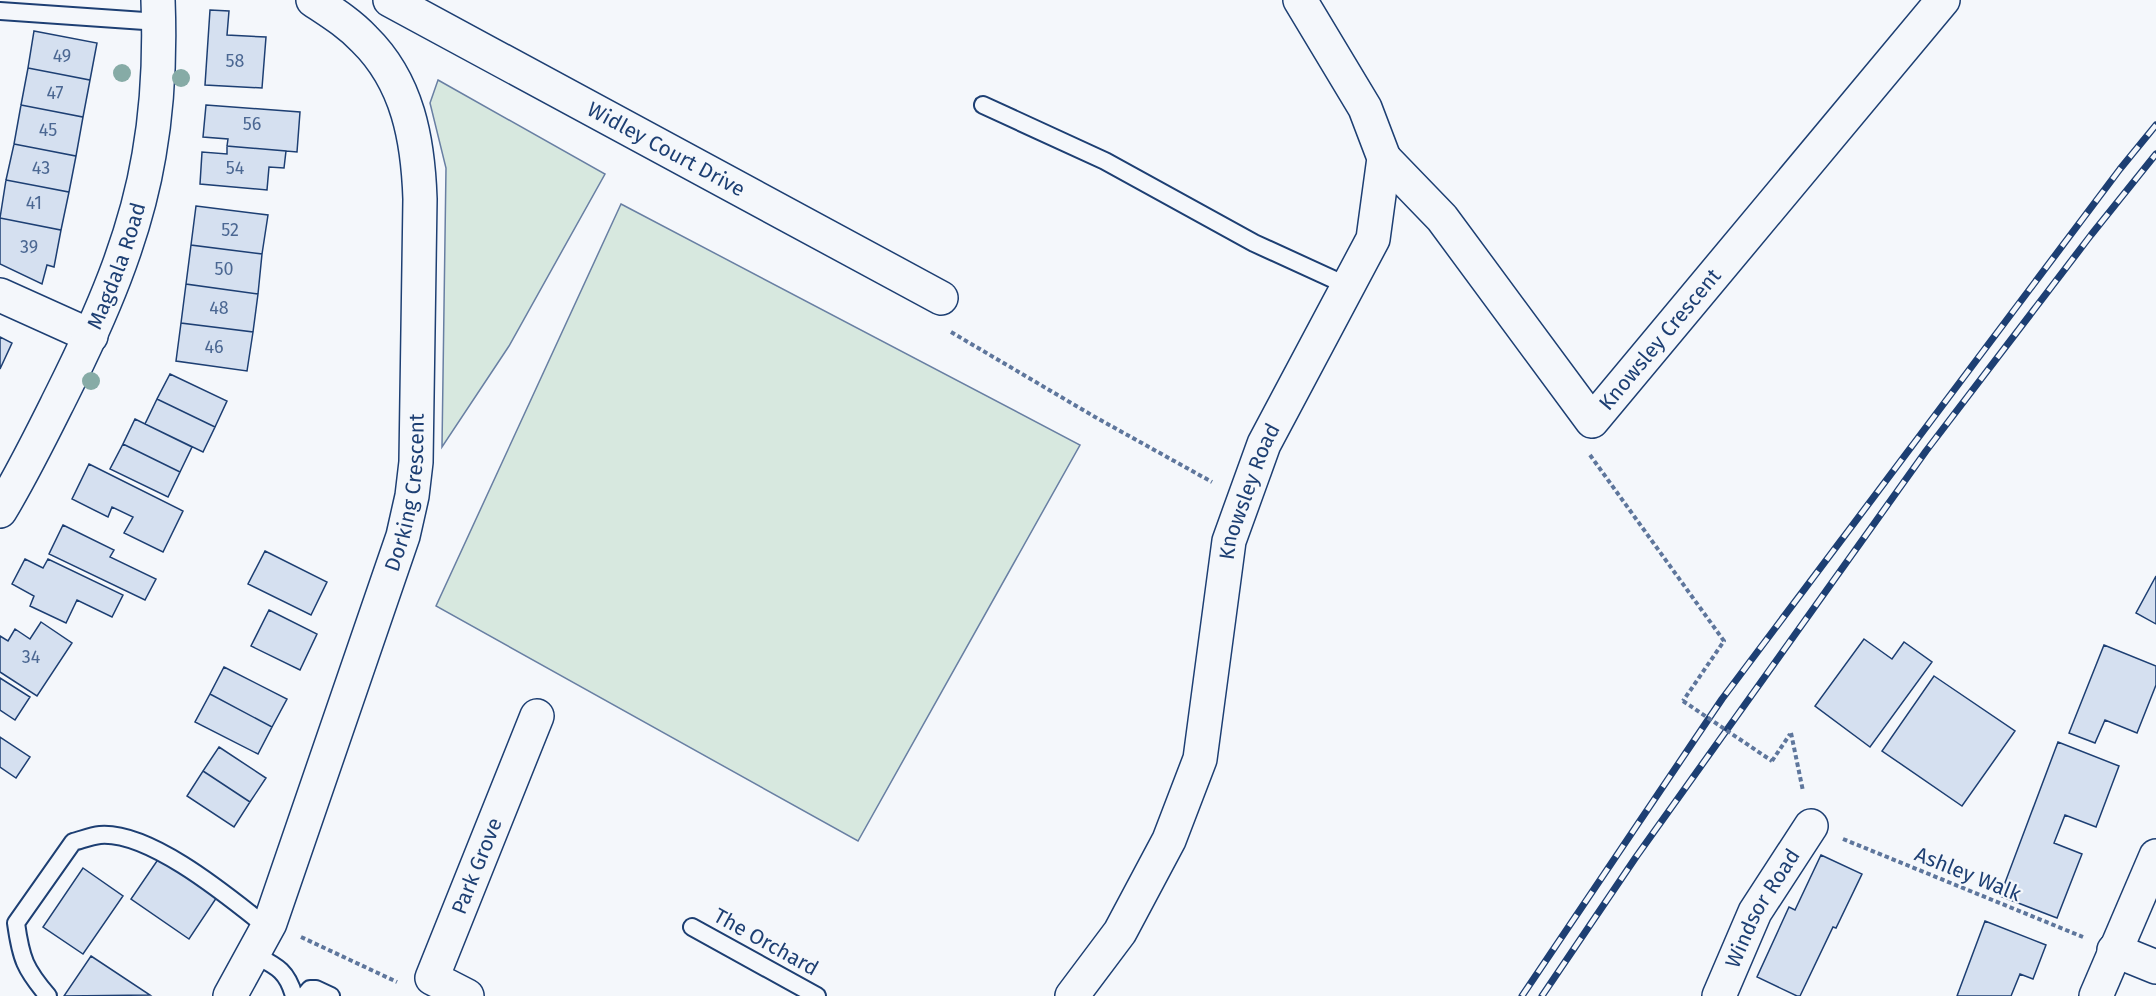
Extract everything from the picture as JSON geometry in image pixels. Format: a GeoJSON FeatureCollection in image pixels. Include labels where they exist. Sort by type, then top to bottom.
{"type":"FeatureCollection","features":[{"type":"Feature","properties":{"kind":"street","name":"Dorking Crescent"},"geometry":{"type":"LineString","coordinates":[[230,996],[264,935],[403,536],[412,496],[416,462],[420,199],[419,159],[411,120],[383,60],[364,38],[339,17],[313,0]]}},
{"type":"Feature","properties":{"kind":"street","name":"Widley Court Drive"},"geometry":{"type":"LineString","coordinates":[[390,0],[941,298]]}},
{"type":"Feature","properties":{"kind":"street","name":"Knowsley Road"},"geometry":{"type":"LineString","coordinates":[[1072,996],[1120,932],[1169,840],[1200,759],[1229,542],[1264,444],[1373,239],[1384,158],[1365,108],[1300,0]]}},
{"type":"Feature","properties":{"kind":"street","name":"Knowsley Crescent"},"geometry":{"type":"LineString","coordinates":[[1384,158],[1442,218],[1592,420],[1943,0]]}},
{"type":"Feature","properties":{"kind":"street","name":"Magdala Road"},"geometry":{"type":"LineString","coordinates":[[0,511],[91,336],[115,277],[131,228],[149,156],[157,84],[159,11]]}},
{"type":"Feature","properties":{"kind":"street"},"geometry":{"type":"LineString","coordinates":[[0,295],[91,336]]}},
{"type":"Feature","properties":{"kind":"street","name":"Park Grove"},"geometry":{"type":"LineString","coordinates":[[432,978],[537,716]]}},
{"type":"Feature","properties":{"kind":"street","name":"Windsor Road"},"geometry":{"type":"LineString","coordinates":[[1719,996],[1755,912],[1811,826]]}},
{"type":"Feature","properties":{"kind":"street"},"geometry":{"type":"LineString","coordinates":[[2096,996],[2156,856]]}},
{"type":"Feature","properties":{"kind":"street"},"geometry":{"type":"LineString","coordinates":[[2114,950],[2156,967]]}},
{"type":"Feature","properties":{"kind":"street"},"geometry":{"type":"LineString","coordinates":[[432,978],[467,996]]}},
{"type":"Feature","properties":{"kind":"lane"},"geometry":{"type":"LineString","coordinates":[[0,11],[159,11]]}},
{"type":"Feature","properties":{"kind":"lane"},"geometry":{"type":"LineString","coordinates":[[983,105],[1105,161],[1254,243],[1348,286]]}},
{"type":"Feature","properties":{"kind":"lane"},"geometry":{"type":"LineString","coordinates":[[48,996],[31,976],[20,954],[16,923],[73,842],[101,835],[130,839],[157,849],[236,902],[264,935],[289,980],[294,996]]}},
{"type":"Feature","properties":{"kind":"lane","name":"The Orchard"},"geometry":{"type":"LineString","coordinates":[[692,927],[817,996]]}},
{"type":"Feature","properties":{"kind":"lane"},"geometry":{"type":"LineString","coordinates":[[304,996],[310,989],[316,989],[330,996]]}},
{"type":"Feature","properties":{"kind":"path"},"geometry":{"type":"LineString","coordinates":[[1592,420],[1576,436],[1724,641],[1683,701],[1772,761],[1791,733],[1811,826]]}},
{"type":"Feature","properties":{"kind":"path","name":"Ashley Walk"},"geometry":{"type":"LineString","coordinates":[[1811,826],[2114,950]]}},
{"type":"Feature","properties":{"kind":"path"},"geometry":{"type":"LineString","coordinates":[[264,935],[406,986],[432,978]]}},
{"type":"Feature","properties":{"kind":"shaded area"},"geometry":{"type":"Polygon","coordinates":[[[438,80],[605,174],[509,346],[442,447],[446,168],[430,103],[438,80]]]}},
{"type":"Feature","properties":{"kind":"shaded area"},"geometry":{"type":"Polygon","coordinates":[[[621,204],[1080,445],[858,841],[436,606],[621,204]]]}},
{"type":"Feature","properties":{"kind":"building"},"geometry":{"type":"Polygon","coordinates":[[[210,10],[229,11],[227,35],[266,37],[262,88],[205,85],[210,10]]]}},
{"type":"Feature","properties":{"kind":"building"},"geometry":{"type":"Polygon","coordinates":[[[34,31],[97,43],[90,80],[28,68],[34,31]]]}},
{"type":"Feature","properties":{"kind":"building"},"geometry":{"type":"Polygon","coordinates":[[[28,68],[90,80],[83,117],[21,105],[28,68]]]}},
{"type":"Feature","properties":{"kind":"building"},"geometry":{"type":"Polygon","coordinates":[[[21,105],[83,117],[76,156],[14,144],[21,105]]]}},
{"type":"Feature","properties":{"kind":"building"},"geometry":{"type":"Polygon","coordinates":[[[206,105],[300,112],[297,152],[227,146],[228,139],[203,137],[206,105]]]}},
{"type":"Feature","properties":{"kind":"building"},"geometry":{"type":"Polygon","coordinates":[[[14,144],[76,156],[69,192],[6,180],[14,144]]]}},
{"type":"Feature","properties":{"kind":"building"},"geometry":{"type":"Polygon","coordinates":[[[227,146],[286,151],[284,168],[269,167],[267,190],[200,184],[202,152],[227,154],[227,146]]]}},
{"type":"Feature","properties":{"kind":"building"},"geometry":{"type":"Polygon","coordinates":[[[6,180],[69,192],[61,230],[0,218],[6,180]]]}},
{"type":"Feature","properties":{"kind":"building"},"geometry":{"type":"Polygon","coordinates":[[[196,206],[268,215],[262,254],[191,245],[196,206]]]}},
{"type":"Feature","properties":{"kind":"building"},"geometry":{"type":"Polygon","coordinates":[[[0,218],[61,230],[54,267],[47,265],[42,284],[0,264],[0,218]]]}},
{"type":"Feature","properties":{"kind":"building"},"geometry":{"type":"Polygon","coordinates":[[[191,245],[262,254],[258,294],[186,284],[191,245]]]}},
{"type":"Feature","properties":{"kind":"building"},"geometry":{"type":"Polygon","coordinates":[[[186,284],[258,294],[253,332],[181,323],[186,284]]]}},
{"type":"Feature","properties":{"kind":"building"},"geometry":{"type":"Polygon","coordinates":[[[181,323],[253,332],[247,371],[176,361],[181,323]]]}},
{"type":"Feature","properties":{"kind":"building"},"geometry":{"type":"Polygon","coordinates":[[[0,337],[12,343],[0,369],[0,337]]]}},
{"type":"Feature","properties":{"kind":"building"},"geometry":{"type":"Polygon","coordinates":[[[170,374],[227,401],[215,427],[157,399],[170,374]]]}},
{"type":"Feature","properties":{"kind":"building"},"geometry":{"type":"Polygon","coordinates":[[[157,399],[215,427],[203,452],[145,424],[157,399]]]}},
{"type":"Feature","properties":{"kind":"building"},"geometry":{"type":"Polygon","coordinates":[[[135,419],[192,447],[180,472],[123,444],[135,419]]]}},
{"type":"Feature","properties":{"kind":"building"},"geometry":{"type":"Polygon","coordinates":[[[123,444],[180,472],[168,497],[110,469],[123,444]]]}},
{"type":"Feature","properties":{"kind":"building"},"geometry":{"type":"Polygon","coordinates":[[[89,464],[183,511],[163,552],[124,533],[133,517],[112,507],[108,517],[72,499],[89,464]]]}},
{"type":"Feature","properties":{"kind":"building"},"geometry":{"type":"Polygon","coordinates":[[[63,525],[114,550],[110,557],[156,579],[145,600],[49,554],[63,525]]]}},
{"type":"Feature","properties":{"kind":"building"},"geometry":{"type":"Polygon","coordinates":[[[265,551],[327,582],[311,615],[248,584],[265,551]]]}},
{"type":"Feature","properties":{"kind":"building"},"geometry":{"type":"Polygon","coordinates":[[[25,559],[43,568],[48,559],[123,595],[112,617],[77,600],[66,623],[30,606],[34,596],[12,584],[25,559]]]}},
{"type":"Feature","properties":{"kind":"building"},"geometry":{"type":"Polygon","coordinates":[[[2156,576],[2156,624],[2136,613],[2156,576]]]}},
{"type":"Feature","properties":{"kind":"building"},"geometry":{"type":"Polygon","coordinates":[[[269,610],[317,634],[300,670],[251,646],[269,610]]]}},
{"type":"Feature","properties":{"kind":"building"},"geometry":{"type":"Polygon","coordinates":[[[41,622],[72,643],[37,696],[0,672],[0,636],[8,641],[15,629],[30,639],[41,622]]]}},
{"type":"Feature","properties":{"kind":"building"},"geometry":{"type":"Polygon","coordinates":[[[1864,639],[1892,659],[1904,642],[1932,662],[1870,747],[1815,706],[1864,639]]]}},
{"type":"Feature","properties":{"kind":"building"},"geometry":{"type":"Polygon","coordinates":[[[2104,645],[2156,666],[2156,685],[2137,733],[2105,720],[2095,743],[2069,733],[2104,645]]]}},
{"type":"Feature","properties":{"kind":"building"},"geometry":{"type":"Polygon","coordinates":[[[224,667],[287,699],[272,727],[210,694],[224,667]]]}},
{"type":"Feature","properties":{"kind":"building"},"geometry":{"type":"Polygon","coordinates":[[[1934,676],[2015,731],[1962,806],[1882,751],[1934,676]]]}},
{"type":"Feature","properties":{"kind":"building"},"geometry":{"type":"Polygon","coordinates":[[[0,678],[30,697],[15,720],[0,710],[0,678]]]}},
{"type":"Feature","properties":{"kind":"building"},"geometry":{"type":"Polygon","coordinates":[[[210,694],[272,727],[258,754],[195,722],[210,694]]]}},
{"type":"Feature","properties":{"kind":"building"},"geometry":{"type":"Polygon","coordinates":[[[0,737],[30,757],[16,778],[0,767],[0,737]]]}},
{"type":"Feature","properties":{"kind":"building"},"geometry":{"type":"Polygon","coordinates":[[[2058,742],[2119,766],[2096,827],[2065,815],[2054,843],[2082,854],[2057,918],[2000,896],[2058,742]]]}},
{"type":"Feature","properties":{"kind":"building"},"geometry":{"type":"Polygon","coordinates":[[[219,747],[266,778],[250,802],[203,771],[219,747]]]}},
{"type":"Feature","properties":{"kind":"building"},"geometry":{"type":"Polygon","coordinates":[[[203,771],[250,802],[234,827],[187,796],[203,771]]]}},
{"type":"Feature","properties":{"kind":"building"},"geometry":{"type":"Polygon","coordinates":[[[1821,855],[1862,874],[1836,928],[1833,927],[1800,996],[1797,996],[1757,977],[1789,907],[1795,910],[1821,855]]]}},
{"type":"Feature","properties":{"kind":"building"},"geometry":{"type":"Polygon","coordinates":[[[159,858],[217,897],[189,939],[131,899],[159,858]]]}},
{"type":"Feature","properties":{"kind":"building"},"geometry":{"type":"Polygon","coordinates":[[[83,868],[123,896],[83,954],[43,927],[83,868]]]}},
{"type":"Feature","properties":{"kind":"building"},"geometry":{"type":"Polygon","coordinates":[[[1985,921],[2046,945],[2033,979],[2020,974],[2011,996],[1957,996],[1985,921]]]}},
{"type":"Feature","properties":{"kind":"building"},"geometry":{"type":"Polygon","coordinates":[[[91,956],[150,995],[64,996],[91,956]]]}},
{"type":"Feature","properties":{"kind":"railway"},"geometry":{"type":"LineString","coordinates":[[1522,996],[1722,699],[2120,169],[2156,125]]}},
{"type":"Feature","properties":{"kind":"railway"},"geometry":{"type":"LineString","coordinates":[[1542,996],[1636,857],[1926,451],[2156,154]]}}]}
